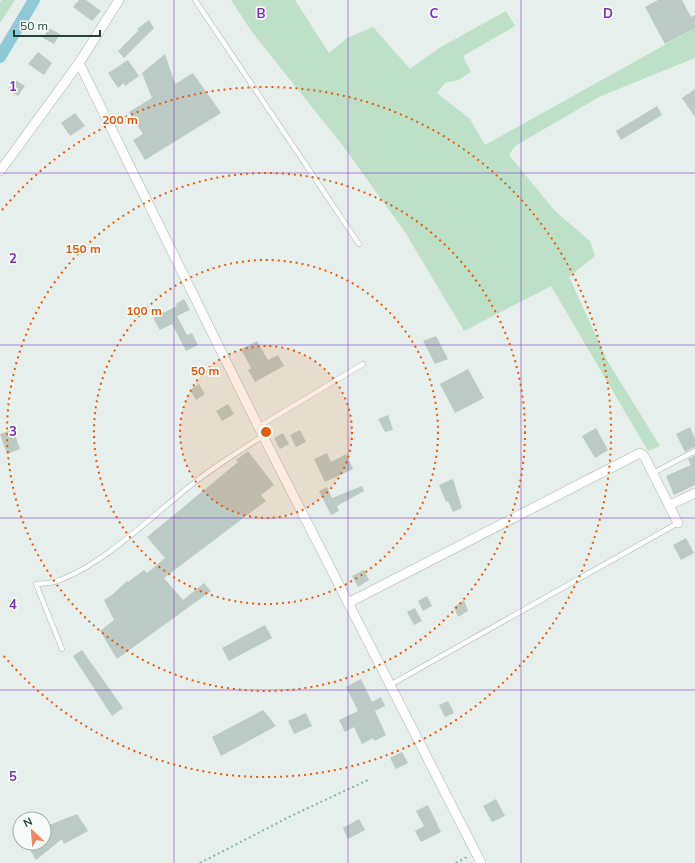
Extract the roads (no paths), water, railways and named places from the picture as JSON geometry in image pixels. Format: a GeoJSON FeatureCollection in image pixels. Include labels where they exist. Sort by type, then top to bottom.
{"type":"FeatureCollection","features":[{"type":"Feature","properties":{"kind":"street"},"geometry":{"type":"LineString","coordinates":[[0,171],[79,63],[119,0]]}},
{"type":"Feature","properties":{"kind":"street"},"geometry":{"type":"LineString","coordinates":[[79,63],[258,427],[481,863]]}},
{"type":"Feature","properties":{"kind":"street"},"geometry":{"type":"LineString","coordinates":[[348,603],[640,453],[644,456],[678,523]]}},
{"type":"Feature","properties":{"kind":"street"},"geometry":{"type":"LineString","coordinates":[[670,505],[695,493]]}},
{"type":"Feature","properties":{"kind":"lane"},"geometry":{"type":"LineString","coordinates":[[195,0],[359,244]]}},
{"type":"Feature","properties":{"kind":"lane"},"geometry":{"type":"LineString","coordinates":[[258,427],[363,364]]}},
{"type":"Feature","properties":{"kind":"lane"},"geometry":{"type":"LineString","coordinates":[[62,648],[36,584],[56,582],[84,568],[129,537],[226,459],[263,436]]}},
{"type":"Feature","properties":{"kind":"lane"},"geometry":{"type":"LineString","coordinates":[[653,473],[695,451]]}},
{"type":"Feature","properties":{"kind":"lane"},"geometry":{"type":"LineString","coordinates":[[390,685],[678,523]]}},
{"type":"Feature","properties":{"kind":"waterway"},"geometry":{"type":"LineString","coordinates":[[0,57],[34,0]]}}]}
